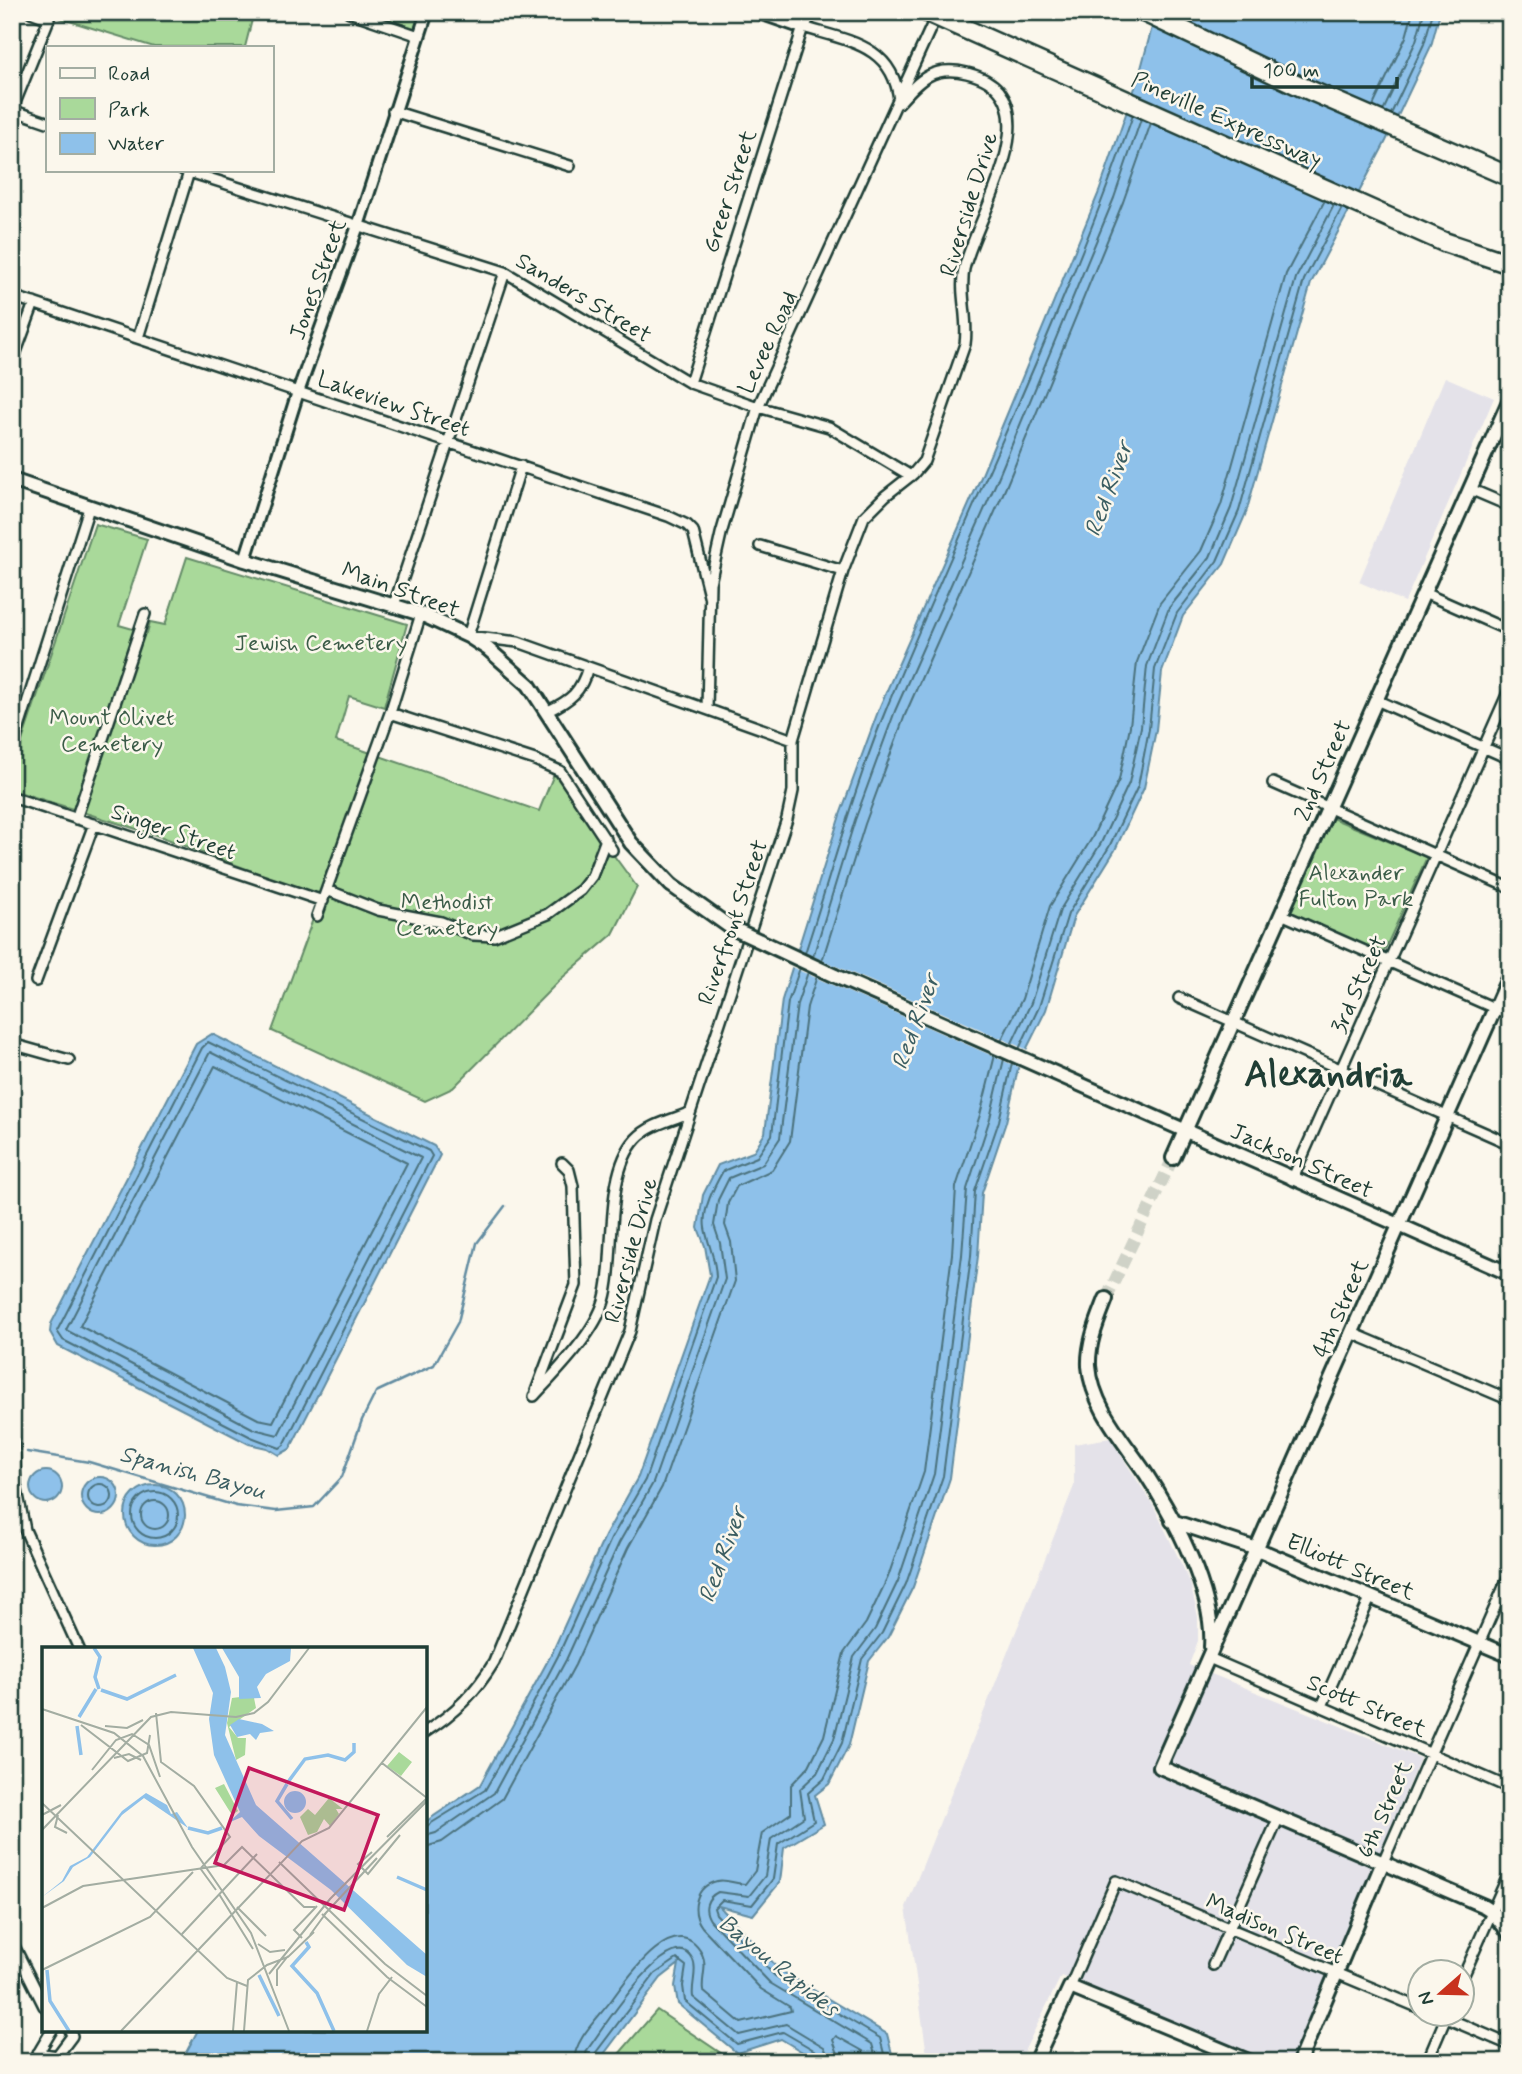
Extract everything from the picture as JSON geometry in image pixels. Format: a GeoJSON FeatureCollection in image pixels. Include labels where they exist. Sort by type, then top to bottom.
{"type":"FeatureCollection","features":[{"type":"Feature","properties":{"kind":"highway","name":"Pineville Expressway"},"geometry":{"type":"LineString","coordinates":[[927,12],[1444,242],[1510,264]]}},
{"type":"Feature","properties":{"kind":"highway"},"geometry":{"type":"LineString","coordinates":[[1144,12],[1302,87],[1510,177]]}},
{"type":"Feature","properties":{"kind":"highway"},"geometry":{"type":"LineString","coordinates":[[1444,242],[1510,272]]}},
{"type":"Feature","properties":{"kind":"main road"},"geometry":{"type":"LineString","coordinates":[[760,12],[803,27]]}},
{"type":"Feature","properties":{"kind":"main road","name":"Greer Street"},"geometry":{"type":"LineString","coordinates":[[803,27],[810,12]]}},
{"type":"Feature","properties":{"kind":"main road","name":"2nd Street"},"geometry":{"type":"LineString","coordinates":[[1173,1158],[1510,399]]}},
{"type":"Feature","properties":{"kind":"main road","name":"Main Street"},"geometry":{"type":"LineString","coordinates":[[12,480],[246,560],[421,614],[468,636],[514,670],[548,711],[631,843],[671,885],[706,912],[756,941],[1078,1084]]}},
{"type":"Feature","properties":{"kind":"main road","name":"4th Street"},"geometry":{"type":"LineString","coordinates":[[1279,1817],[1160,1767],[1510,974]]}},
{"type":"Feature","properties":{"kind":"main road","name":"Jackson Street"},"geometry":{"type":"LineString","coordinates":[[1078,1084],[1506,1272]]}},
{"type":"Feature","properties":{"kind":"main road"},"geometry":{"type":"LineString","coordinates":[[1106,1299],[1090,1351],[1092,1382],[1102,1409],[1172,1521],[1208,1608],[1211,1643],[1209,1658]]}},
{"type":"Feature","properties":{"kind":"main road","name":"Elliott Street"},"geometry":{"type":"LineString","coordinates":[[1172,1521],[1257,1549],[1510,1656]]}},
{"type":"Feature","properties":{"kind":"main road"},"geometry":{"type":"LineString","coordinates":[[1279,1817],[1492,1911],[1510,1934]]}},
{"type":"Feature","properties":{"kind":"main road","name":"6th Street"},"geometry":{"type":"LineString","coordinates":[[1299,2062],[1384,1863]]}},
{"type":"Feature","properties":{"kind":"main road"},"geometry":{"type":"LineString","coordinates":[[1035,2062],[1070,1987],[1251,2062]]}},
{"type":"Feature","properties":{"kind":"street"},"geometry":{"type":"LineString","coordinates":[[31,12],[49,19],[12,110],[46,122]]}},
{"type":"Feature","properties":{"kind":"street"},"geometry":{"type":"LineString","coordinates":[[349,12],[419,36]]}},
{"type":"Feature","properties":{"kind":"street","name":"Jones Street"},"geometry":{"type":"LineString","coordinates":[[246,560],[298,392],[359,223],[427,12]]}},
{"type":"Feature","properties":{"kind":"street","name":"Levee Road"},"geometry":{"type":"LineString","coordinates":[[707,709],[710,599],[721,534],[758,407],[899,103],[937,12]]}},
{"type":"Feature","properties":{"kind":"street"},"geometry":{"type":"LineString","coordinates":[[803,27],[878,55],[891,70],[899,103]]}},
{"type":"Feature","properties":{"kind":"street","name":"Greer Street"},"geometry":{"type":"LineString","coordinates":[[690,383],[803,27]]}},
{"type":"Feature","properties":{"kind":"street","name":"Riverside Drive"},"geometry":{"type":"LineString","coordinates":[[793,740],[843,572],[864,517],[911,476],[923,461],[965,344],[967,331],[962,298],[965,265],[1011,142],[1009,109],[992,83],[977,75],[954,69],[921,78],[899,103]]}},
{"type":"Feature","properties":{"kind":"street"},"geometry":{"type":"LineString","coordinates":[[393,111],[570,166]]}},
{"type":"Feature","properties":{"kind":"street"},"geometry":{"type":"LineString","coordinates":[[138,338],[186,172]]}},
{"type":"Feature","properties":{"kind":"street","name":"Sanders Street"},"geometry":{"type":"LineString","coordinates":[[189,172],[359,223],[505,271],[690,383],[758,407],[829,427],[911,476]]}},
{"type":"Feature","properties":{"kind":"street"},"geometry":{"type":"LineString","coordinates":[[394,606],[505,271]]}},
{"type":"Feature","properties":{"kind":"street","name":"Lakeview Street"},"geometry":{"type":"LineString","coordinates":[[12,296],[521,466],[687,525],[697,543],[703,581],[710,599]]}},
{"type":"Feature","properties":{"kind":"street"},"geometry":{"type":"LineString","coordinates":[[12,363],[34,303]]}},
{"type":"Feature","properties":{"kind":"street"},"geometry":{"type":"LineString","coordinates":[[521,466],[468,636],[518,642],[793,740]]}},
{"type":"Feature","properties":{"kind":"street"},"geometry":{"type":"LineString","coordinates":[[1470,489],[1510,506]]}},
{"type":"Feature","properties":{"kind":"street"},"geometry":{"type":"LineString","coordinates":[[12,750],[89,508]]}},
{"type":"Feature","properties":{"kind":"street"},"geometry":{"type":"LineString","coordinates":[[760,546],[843,572]]}},
{"type":"Feature","properties":{"kind":"street"},"geometry":{"type":"LineString","coordinates":[[1424,593],[1510,631]]}},
{"type":"Feature","properties":{"kind":"street"},"geometry":{"type":"LineString","coordinates":[[76,819],[145,614]]}},
{"type":"Feature","properties":{"kind":"street"},"geometry":{"type":"LineString","coordinates":[[317,916],[390,713],[421,614]]}},
{"type":"Feature","properties":{"kind":"street"},"geometry":{"type":"LineString","coordinates":[[548,711],[576,695],[582,687],[588,667]]}},
{"type":"Feature","properties":{"kind":"street","name":"3rd Street"},"geometry":{"type":"LineString","coordinates":[[1292,1180],[1510,688]]}},
{"type":"Feature","properties":{"kind":"street"},"geometry":{"type":"LineString","coordinates":[[1376,700],[1510,759]]}},
{"type":"Feature","properties":{"kind":"street"},"geometry":{"type":"LineString","coordinates":[[390,713],[535,760],[559,771],[612,850]]}},
{"type":"Feature","properties":{"kind":"street","name":"Riverfront Street"},"geometry":{"type":"LineString","coordinates":[[689,1113],[787,819],[793,791],[793,740]]}},
{"type":"Feature","properties":{"kind":"street"},"geometry":{"type":"LineString","coordinates":[[1273,783],[1510,888]]}},
{"type":"Feature","properties":{"kind":"street","name":"Singer Street"},"geometry":{"type":"LineString","coordinates":[[12,797],[323,901]]}},
{"type":"Feature","properties":{"kind":"street"},"geometry":{"type":"LineString","coordinates":[[36,981],[94,824]]}},
{"type":"Feature","properties":{"kind":"street"},"geometry":{"type":"LineString","coordinates":[[327,890],[377,911],[441,922],[473,935],[494,936],[548,914],[581,891],[592,876],[606,839]]}},
{"type":"Feature","properties":{"kind":"street"},"geometry":{"type":"LineString","coordinates":[[1282,914],[1510,1015]]}},
{"type":"Feature","properties":{"kind":"street"},"geometry":{"type":"LineString","coordinates":[[1178,998],[1510,1144]]}},
{"type":"Feature","properties":{"kind":"street"},"geometry":{"type":"LineString","coordinates":[[12,1057],[12,1044],[69,1060]]}},
{"type":"Feature","properties":{"kind":"street","name":"Riverside Drive"},"geometry":{"type":"LineString","coordinates":[[562,1163],[569,1170],[573,1186],[576,1285],[534,1396],[558,1371],[601,1311],[608,1284],[609,1242],[616,1196],[624,1160],[634,1140],[646,1130],[689,1113]]}},
{"type":"Feature","properties":{"kind":"street","name":"Riverside Drive"},"geometry":{"type":"LineString","coordinates":[[427,1731],[457,1710],[480,1686],[507,1634],[630,1331],[655,1220],[689,1113]]}},
{"type":"Feature","properties":{"kind":"street"},"geometry":{"type":"LineString","coordinates":[[1506,1272],[1510,1255]]}},
{"type":"Feature","properties":{"kind":"street"},"geometry":{"type":"LineString","coordinates":[[1352,1333],[1510,1400]]}},
{"type":"Feature","properties":{"kind":"street"},"geometry":{"type":"LineString","coordinates":[[12,1414],[16,1437],[16,1485],[24,1530],[78,1647]]}},
{"type":"Feature","properties":{"kind":"street","name":"6th Street"},"geometry":{"type":"LineString","coordinates":[[1384,1863],[1510,1573]]}},
{"type":"Feature","properties":{"kind":"street"},"geometry":{"type":"LineString","coordinates":[[1322,1706],[1371,1596]]}},
{"type":"Feature","properties":{"kind":"street","name":"Scott Street"},"geometry":{"type":"LineString","coordinates":[[1209,1658],[1510,1788]]}},
{"type":"Feature","properties":{"kind":"street"},"geometry":{"type":"LineString","coordinates":[[1213,1965],[1279,1817]]}},
{"type":"Feature","properties":{"kind":"street"},"geometry":{"type":"LineString","coordinates":[[1471,1958],[1510,1871]]}},
{"type":"Feature","properties":{"kind":"street","name":"Madison Street"},"geometry":{"type":"LineString","coordinates":[[1070,1987],[1116,1881],[1406,2002]]}},
{"type":"Feature","properties":{"kind":"street"},"geometry":{"type":"LineString","coordinates":[[12,1942],[42,2002]]}},
{"type":"Feature","properties":{"kind":"street"},"geometry":{"type":"LineString","coordinates":[[1427,2062],[1439,2028]]}},
{"type":"Feature","properties":{"kind":"street"},"geometry":{"type":"LineString","coordinates":[[1471,2028],[1510,2045]]}},
{"type":"Feature","properties":{"kind":"street"},"geometry":{"type":"LineString","coordinates":[[33,2062],[51,2032]]}},
{"type":"Feature","properties":{"kind":"street"},"geometry":{"type":"LineString","coordinates":[[38,2053],[57,2056],[72,2036],[71,2032]]}},
{"type":"Feature","properties":{"kind":"shaded area"},"geometry":{"type":"Polygon","coordinates":[[[1445,377],[1494,398],[1405,602],[1359,582],[1445,377]]]}},
{"type":"Feature","properties":{"kind":"shaded area"},"geometry":{"type":"Polygon","coordinates":[[[1110,1438],[1153,1505],[1190,1582],[1198,1617],[1198,1641],[1189,1665],[1420,1758],[1293,2062],[1267,2062],[1061,1976],[1019,2062],[928,2062],[906,1907],[1074,1486],[1074,1444],[1110,1438]]]}},
{"type":"Feature","properties":{"kind":"green space"},"geometry":{"type":"Polygon","coordinates":[[[40,12],[254,12],[245,46],[151,46],[40,12]]]}},
{"type":"Feature","properties":{"kind":"green space"},"geometry":{"type":"Polygon","coordinates":[[[357,12],[420,12],[415,28],[357,12]]]}},
{"type":"Feature","properties":{"kind":"green space","name":"Methodist Cemetery"},"geometry":{"type":"Polygon","coordinates":[[[95,524],[147,539],[119,625],[147,633],[150,622],[165,625],[187,557],[407,624],[384,707],[349,696],[336,741],[539,811],[554,774],[637,887],[613,934],[562,978],[453,1088],[425,1101],[272,1031],[321,897],[162,837],[12,790],[12,771],[95,524]]]}},
{"type":"Feature","properties":{"kind":"green space","name":"Alexander Fulton Park"},"geometry":{"type":"Polygon","coordinates":[[[1327,816],[1427,857],[1382,956],[1283,913],[1327,816]]]}},
{"type":"Feature","properties":{"kind":"green space"},"geometry":{"type":"Polygon","coordinates":[[[657,2010],[734,2062],[612,2062],[657,2010]]]}},
{"type":"Feature","properties":{"kind":"water","name":"Red River"},"geometry":{"type":"Polygon","coordinates":[[[1156,12],[1440,12],[1431,46],[1386,141],[1311,283],[1246,513],[1224,564],[1183,616],[1162,672],[1156,730],[1144,788],[1115,850],[1074,916],[1046,1010],[1019,1064],[1006,1122],[982,1193],[978,1256],[950,1478],[913,1587],[888,1637],[869,1661],[849,1745],[829,1784],[815,1795],[824,1824],[784,1848],[780,1882],[753,1915],[719,1906],[780,1970],[887,2034],[894,2062],[819,2062],[781,2039],[737,2053],[678,2004],[675,1986],[679,1964],[661,1978],[598,2062],[181,2062],[197,2032],[427,2032],[427,1821],[480,1785],[552,1653],[605,1536],[638,1477],[710,1275],[705,1246],[698,1228],[703,1195],[718,1165],[753,1152],[765,1133],[782,1000],[840,815],[880,706],[981,477],[1099,192],[1139,76],[1156,12]]]}},
{"type":"Feature","properties":{"kind":"water"},"geometry":{"type":"Polygon","coordinates":[[[212,1034],[434,1146],[440,1155],[290,1449],[279,1455],[267,1448],[249,1444],[58,1346],[50,1332],[51,1324],[196,1044],[212,1034]]]}},
{"type":"Feature","properties":{"kind":"water"},"geometry":{"type":"Polygon","coordinates":[[[46,1471],[57,1476],[62,1487],[57,1498],[46,1503],[35,1498],[30,1487],[35,1476],[46,1471]]]}},
{"type":"Feature","properties":{"kind":"water"},"geometry":{"type":"Polygon","coordinates":[[[100,1477],[114,1482],[119,1496],[114,1510],[100,1515],[86,1510],[81,1496],[86,1482],[100,1477]]]}},
{"type":"Feature","properties":{"kind":"water"},"geometry":{"type":"Polygon","coordinates":[[[155,1485],[176,1494],[185,1515],[176,1536],[155,1545],[134,1536],[125,1515],[134,1494],[155,1485]]]}},
{"type":"Feature","properties":{"kind":"pier"},"geometry":{"type":"Polygon","coordinates":[[[795,948],[1030,1051],[1022,1069],[789,966],[795,948]]]}},
{"type":"Feature","properties":{"kind":"waterway","name":"Spanish Bayou"},"geometry":{"type":"LineString","coordinates":[[27,1452],[89,1462],[236,1506],[276,1511],[314,1507],[342,1477],[362,1420],[376,1392],[434,1365],[458,1322],[477,1243],[505,1206]]}},
{"type":"Feature","properties":{"kind":"tunnel"},"geometry":{"type":"LineString","coordinates":[[1106,1299],[1173,1158]]}},
{"type":"Feature","properties":{"kind":"district","name":"Alexandria"},"geometry":{"type":"Point","coordinates":[1328,1073]}},
{"type":"Feature","properties":{"kind":"park label","name":"Jewish Cemetery"},"geometry":{"type":"Point","coordinates":[321,642]}},
{"type":"Feature","properties":{"kind":"park label","name":"Mount Olivet Cemetery"},"geometry":{"type":"Point","coordinates":[112,730]}},
{"type":"Feature","properties":{"kind":"water label","name":"Bayou Rapides"},"geometry":{"type":"Point","coordinates":[779,1965]}}]}
